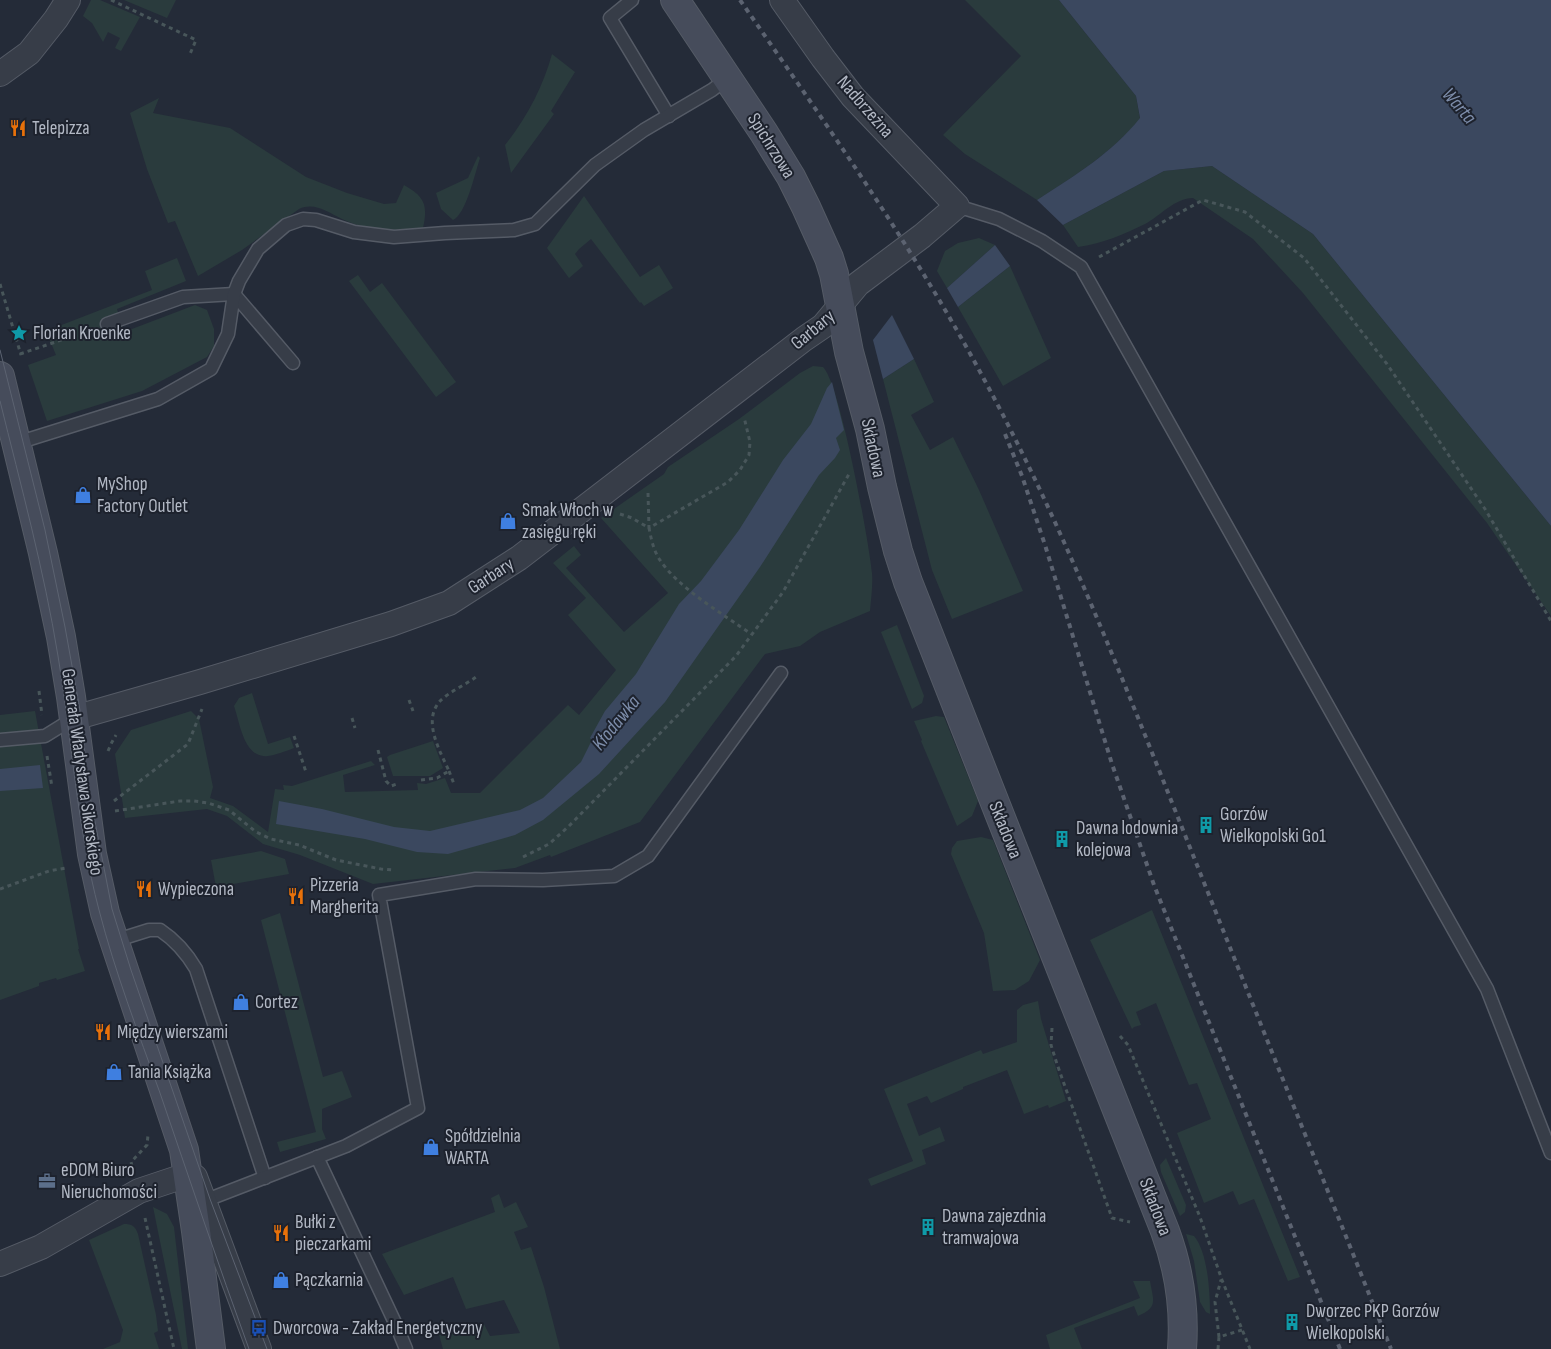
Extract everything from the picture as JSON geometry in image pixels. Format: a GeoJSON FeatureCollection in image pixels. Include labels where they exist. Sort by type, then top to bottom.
{"type":"FeatureCollection","features":[{"type":"Feature","properties":{"kind":"street"},"geometry":{"type":"LineString","coordinates":[[0,74],[29,53],[56,19],[68,0]]}},
{"type":"Feature","properties":{"kind":"street","name":"Spichrzowa"},"geometry":{"type":"LineString","coordinates":[[675,0],[787,170],[832,266],[840,306]]}},
{"type":"Feature","properties":{"kind":"street","name":"Nadbrzeżna"},"geometry":{"type":"LineString","coordinates":[[782,0],[822,58],[853,97],[957,206]]}},
{"type":"Feature","properties":{"kind":"street","name":"Garbary"},"geometry":{"type":"LineString","coordinates":[[74,718],[382,627],[449,602],[519,558],[823,326],[858,284],[922,236],[957,206]]}},
{"type":"Feature","properties":{"kind":"street","name":"Składowa"},"geometry":{"type":"LineString","coordinates":[[840,306],[849,352],[891,524],[911,591],[1169,1240],[1181,1292],[1183,1320],[1182,1349]]}},
{"type":"Feature","properties":{"kind":"street","name":"Generała Władysława Sikorskiego"},"geometry":{"type":"LineString","coordinates":[[11,369],[17,443],[61,637],[92,854],[105,913],[177,1125],[196,1231],[211,1349]]}},
{"type":"Feature","properties":{"kind":"street"},"geometry":{"type":"LineString","coordinates":[[0,1264],[42,1247],[138,1191],[186,1169]]}},
{"type":"Feature","properties":{"kind":"street","name":"Generała Władysława Sikorskiego"},"geometry":{"type":"LineString","coordinates":[[186,1169],[196,1178],[259,1349]]}},
{"type":"Feature","properties":{"kind":"lane"},"geometry":{"type":"LineString","coordinates":[[632,0],[610,18],[668,116]]}},
{"type":"Feature","properties":{"kind":"lane"},"geometry":{"type":"LineString","coordinates":[[17,443],[158,399],[211,369],[228,334],[234,294],[239,281],[258,249],[286,225],[302,219],[316,220],[354,232],[394,237],[514,230],[535,224],[595,165],[644,130],[712,90],[728,78]]}},
{"type":"Feature","properties":{"kind":"lane"},"geometry":{"type":"LineString","coordinates":[[957,206],[999,219],[1042,241],[1081,266],[1487,989],[1551,1153]]}},
{"type":"Feature","properties":{"kind":"lane"},"geometry":{"type":"LineString","coordinates":[[107,324],[183,298],[234,294]]}},
{"type":"Feature","properties":{"kind":"lane"},"geometry":{"type":"LineString","coordinates":[[234,294],[293,363]]}},
{"type":"Feature","properties":{"kind":"lane"},"geometry":{"type":"LineString","coordinates":[[204,1201],[346,1146],[418,1108],[379,895],[476,879],[543,880],[614,876],[648,856],[781,673]]}},
{"type":"Feature","properties":{"kind":"lane"},"geometry":{"type":"LineString","coordinates":[[0,740],[45,736],[74,718]]}},
{"type":"Feature","properties":{"kind":"lane"},"geometry":{"type":"LineString","coordinates":[[114,941],[149,930],[160,930],[189,956],[196,969],[265,1178]]}},
{"type":"Feature","properties":{"kind":"lane"},"geometry":{"type":"LineString","coordinates":[[316,1158],[398,1328],[406,1349]]}},
{"type":"Feature","properties":{"kind":"path"},"geometry":{"type":"LineString","coordinates":[[111,0],[196,40],[190,54]]}},
{"type":"Feature","properties":{"kind":"path"},"geometry":{"type":"LineString","coordinates":[[1081,266],[1203,200],[1244,212],[1267,229],[1304,258],[1387,364],[1485,508],[1551,621]]}},
{"type":"Feature","properties":{"kind":"path"},"geometry":{"type":"LineString","coordinates":[[0,284],[20,354]]}},
{"type":"Feature","properties":{"kind":"path"},"geometry":{"type":"LineString","coordinates":[[11,369],[20,354],[107,324]]}},
{"type":"Feature","properties":{"kind":"path"},"geometry":{"type":"LineString","coordinates":[[649,528],[728,482],[740,470],[749,455],[750,442],[744,419],[744,410]]}},
{"type":"Feature","properties":{"kind":"path"},"geometry":{"type":"LineString","coordinates":[[520,858],[540,850],[570,826],[736,656],[783,592],[828,509],[853,468],[874,450]]}},
{"type":"Feature","properties":{"kind":"path"},"geometry":{"type":"LineString","coordinates":[[647,460],[649,528],[652,544],[659,558],[680,582],[751,634]]}},
{"type":"Feature","properties":{"kind":"path"},"geometry":{"type":"LineString","coordinates":[[602,495],[616,513],[632,518],[649,528]]}},
{"type":"Feature","properties":{"kind":"path"},"geometry":{"type":"LineString","coordinates":[[454,784],[433,733],[433,712],[440,701],[476,677]]}},
{"type":"Feature","properties":{"kind":"path"},"geometry":{"type":"LineString","coordinates":[[38,688],[53,792]]}},
{"type":"Feature","properties":{"kind":"path"},"geometry":{"type":"LineString","coordinates":[[409,700],[413,711]]}},
{"type":"Feature","properties":{"kind":"path"},"geometry":{"type":"LineString","coordinates":[[105,803],[114,801],[188,744],[205,702]]}},
{"type":"Feature","properties":{"kind":"path"},"geometry":{"type":"LineString","coordinates":[[352,718],[355,728]]}},
{"type":"Feature","properties":{"kind":"path"},"geometry":{"type":"LineString","coordinates":[[294,736],[306,772]]}},
{"type":"Feature","properties":{"kind":"path"},"geometry":{"type":"LineString","coordinates":[[378,750],[386,781],[391,786],[397,784]]}},
{"type":"Feature","properties":{"kind":"path"},"geometry":{"type":"LineString","coordinates":[[422,780],[437,778],[448,771]]}},
{"type":"Feature","properties":{"kind":"path"},"geometry":{"type":"LineString","coordinates":[[115,811],[180,801],[208,803],[229,810],[256,832],[271,839],[300,845],[336,860],[380,869],[398,870]]}},
{"type":"Feature","properties":{"kind":"path"},"geometry":{"type":"LineString","coordinates":[[0,889],[50,871],[67,867]]}},
{"type":"Feature","properties":{"kind":"path"},"geometry":{"type":"LineString","coordinates":[[1052,1021],[1053,1036],[1051,1045],[1112,1218],[1129,1221],[1134,1224]]}},
{"type":"Feature","properties":{"kind":"path"},"geometry":{"type":"LineString","coordinates":[[143,1209],[174,1349]]}},
{"type":"Feature","properties":{"kind":"path"},"geometry":{"type":"LineString","coordinates":[[1218,1349],[1219,1337],[1215,1302],[1222,1280],[1250,1349]]}},
{"type":"Feature","properties":{"kind":"path"},"geometry":{"type":"LineString","coordinates":[[1219,1337],[1242,1330]]}},
{"type":"Feature","properties":{"kind":"shaded area"},"geometry":{"type":"Polygon","coordinates":[[[91,0],[100,0],[140,17],[121,51],[115,48],[120,38],[108,32],[103,42],[92,23],[83,16],[91,0]]]}},
{"type":"Feature","properties":{"kind":"shaded area"},"geometry":{"type":"Polygon","coordinates":[[[124,0],[176,0],[167,18],[124,0]]]}},
{"type":"Feature","properties":{"kind":"shaded area"},"geometry":{"type":"Polygon","coordinates":[[[965,0],[1059,0],[1136,96],[1140,119],[1129,131],[1092,163],[1037,200],[965,154],[943,135],[1021,56],[965,0]]]}},
{"type":"Feature","properties":{"kind":"shaded area"},"geometry":{"type":"Polygon","coordinates":[[[552,54],[575,72],[551,111],[554,114],[511,173],[505,145],[533,102],[552,54]]]}},
{"type":"Feature","properties":{"kind":"shaded area"},"geometry":{"type":"Polygon","coordinates":[[[159,98],[153,113],[230,128],[306,177],[347,193],[384,204],[396,203],[404,185],[417,194],[423,202],[425,213],[423,228],[375,229],[352,223],[316,207],[305,207],[299,209],[242,250],[198,276],[175,221],[168,223],[147,169],[130,113],[159,98]]]}},
{"type":"Feature","properties":{"kind":"shaded area"},"geometry":{"type":"Polygon","coordinates":[[[478,156],[480,158],[466,202],[458,216],[453,220],[441,209],[436,193],[468,178],[478,156]]]}},
{"type":"Feature","properties":{"kind":"shaded area"},"geometry":{"type":"Polygon","coordinates":[[[1212,166],[1313,234],[1551,526],[1551,616],[1487,523],[1303,293],[1253,239],[1193,198],[1174,204],[1145,224],[1087,246],[1078,247],[1063,225],[1164,171],[1212,166]]]}},
{"type":"Feature","properties":{"kind":"shaded area"},"geometry":{"type":"Polygon","coordinates":[[[584,196],[640,277],[659,265],[673,288],[644,306],[591,239],[575,254],[583,266],[569,278],[547,248],[584,196]]]}},
{"type":"Feature","properties":{"kind":"shaded area"},"geometry":{"type":"Polygon","coordinates":[[[979,238],[995,245],[947,288],[937,271],[945,251],[958,243],[979,238]]]}},
{"type":"Feature","properties":{"kind":"shaded area"},"geometry":{"type":"Polygon","coordinates":[[[177,258],[186,281],[117,309],[124,332],[195,305],[207,310],[214,329],[214,346],[207,357],[142,391],[47,421],[28,365],[56,355],[46,331],[152,290],[145,271],[177,258]]]}},
{"type":"Feature","properties":{"kind":"shaded area"},"geometry":{"type":"Polygon","coordinates":[[[1010,266],[1051,358],[1003,386],[958,307],[1010,266]]]}},
{"type":"Feature","properties":{"kind":"shaded area"},"geometry":{"type":"Polygon","coordinates":[[[358,275],[370,292],[382,283],[456,382],[436,397],[349,281],[358,275]]]}},
{"type":"Feature","properties":{"kind":"shaded area"},"geometry":{"type":"Polygon","coordinates":[[[914,359],[934,402],[911,415],[930,450],[953,437],[979,490],[1023,591],[952,619],[932,570],[883,379],[914,359]]]}},
{"type":"Feature","properties":{"kind":"shaded area"},"geometry":{"type":"Polygon","coordinates":[[[813,366],[823,367],[830,379],[853,464],[870,556],[872,592],[870,611],[820,632],[800,646],[765,654],[640,822],[551,857],[550,855],[515,868],[373,884],[300,855],[263,844],[227,816],[207,809],[125,818],[115,754],[131,730],[191,711],[199,719],[213,787],[210,798],[233,806],[268,832],[275,789],[284,790],[283,785],[292,786],[371,761],[375,765],[343,775],[345,792],[418,790],[417,783],[426,784],[445,778],[451,793],[480,793],[568,705],[579,715],[616,670],[568,615],[586,598],[553,563],[574,546],[581,555],[566,568],[624,632],[668,593],[601,518],[664,474],[668,467],[739,419],[800,373],[813,366]]]}},
{"type":"Feature","properties":{"kind":"shaded area"},"geometry":{"type":"Polygon","coordinates":[[[897,625],[924,696],[922,703],[912,709],[881,632],[897,625]]]}},
{"type":"Feature","properties":{"kind":"shaded area"},"geometry":{"type":"Polygon","coordinates":[[[252,693],[268,744],[290,737],[294,748],[268,756],[253,752],[248,746],[234,706],[239,698],[252,693]]]}},
{"type":"Feature","properties":{"kind":"shaded area"},"geometry":{"type":"Polygon","coordinates":[[[35,711],[78,949],[85,971],[57,980],[56,978],[39,983],[39,986],[0,1000],[0,715],[35,711]]]}},
{"type":"Feature","properties":{"kind":"shaded area"},"geometry":{"type":"Polygon","coordinates":[[[936,716],[944,717],[978,801],[972,816],[957,826],[914,721],[936,716]]]}},
{"type":"Feature","properties":{"kind":"shaded area"},"geometry":{"type":"Polygon","coordinates":[[[433,741],[443,768],[430,776],[393,776],[387,757],[433,741]]]}},
{"type":"Feature","properties":{"kind":"shaded area"},"geometry":{"type":"Polygon","coordinates":[[[981,837],[993,840],[1040,960],[1029,981],[1015,990],[993,991],[984,933],[951,854],[952,848],[957,841],[981,837]]]}},
{"type":"Feature","properties":{"kind":"shaded area"},"geometry":{"type":"Polygon","coordinates":[[[261,851],[285,859],[289,874],[216,887],[211,860],[261,851]]]}},
{"type":"Feature","properties":{"kind":"shaded area"},"geometry":{"type":"Polygon","coordinates":[[[1152,910],[1300,1277],[1288,1281],[1254,1199],[1239,1205],[1233,1191],[1204,1203],[1177,1133],[1211,1119],[1197,1083],[1189,1085],[1156,1003],[1136,1012],[1141,1025],[1132,1029],[1090,940],[1152,910]]]}},
{"type":"Feature","properties":{"kind":"shaded area"},"geometry":{"type":"Polygon","coordinates":[[[280,913],[323,1077],[342,1071],[352,1097],[322,1109],[322,1129],[326,1139],[280,1152],[277,1142],[316,1132],[261,920],[280,913]]]}},
{"type":"Feature","properties":{"kind":"shaded area"},"geometry":{"type":"Polygon","coordinates":[[[1038,1001],[1041,1019],[1066,1101],[1049,1108],[1048,1105],[1024,1114],[1007,1070],[963,1087],[963,1089],[931,1103],[927,1096],[907,1104],[919,1136],[940,1127],[945,1141],[922,1150],[926,1164],[871,1186],[868,1179],[913,1161],[884,1089],[981,1050],[983,1054],[1017,1042],[1017,1010],[1023,1005],[1038,1001]]]}},
{"type":"Feature","properties":{"kind":"shaded area"},"geometry":{"type":"Polygon","coordinates":[[[1166,1158],[1186,1205],[1185,1212],[1180,1216],[1161,1172],[1160,1165],[1166,1158]]]}},
{"type":"Feature","properties":{"kind":"shaded area"},"geometry":{"type":"Polygon","coordinates":[[[499,1194],[504,1208],[516,1202],[528,1227],[514,1232],[521,1250],[531,1247],[544,1287],[560,1349],[443,1349],[438,1331],[484,1324],[490,1336],[520,1333],[504,1300],[466,1309],[453,1277],[404,1295],[382,1254],[495,1212],[491,1198],[499,1194]]]}},
{"type":"Feature","properties":{"kind":"shaded area"},"geometry":{"type":"Polygon","coordinates":[[[153,1207],[167,1214],[174,1227],[188,1349],[182,1349],[153,1207]]]}},
{"type":"Feature","properties":{"kind":"shaded area"},"geometry":{"type":"Polygon","coordinates":[[[124,1224],[133,1226],[138,1234],[156,1315],[158,1331],[154,1333],[159,1349],[103,1349],[120,1342],[123,1330],[89,1240],[124,1224]]]}},
{"type":"Feature","properties":{"kind":"shaded area"},"geometry":{"type":"Polygon","coordinates":[[[1186,1234],[1194,1236],[1199,1243],[1205,1262],[1209,1284],[1210,1314],[1206,1312],[1200,1302],[1194,1261],[1186,1234]]]}},
{"type":"Feature","properties":{"kind":"shaded area"},"geometry":{"type":"Polygon","coordinates":[[[1133,1281],[1150,1281],[1153,1302],[1152,1306],[1145,1313],[1138,1316],[1134,1306],[1074,1328],[1082,1349],[1050,1349],[1046,1335],[1140,1298],[1133,1281]]]}},
{"type":"Feature","properties":{"kind":"water","name":"Warta"},"geometry":{"type":"Polygon","coordinates":[[[1059,0],[1551,0],[1551,526],[1313,234],[1212,166],[1164,171],[1063,225],[1037,200],[1105,153],[1140,118],[1136,96],[1059,0]]]}},
{"type":"Feature","properties":{"kind":"water"},"geometry":{"type":"Polygon","coordinates":[[[995,245],[1010,266],[958,307],[947,288],[995,245]]]}},
{"type":"Feature","properties":{"kind":"water"},"geometry":{"type":"Polygon","coordinates":[[[892,315],[914,359],[883,379],[873,340],[892,315]]]}},
{"type":"Feature","properties":{"kind":"water","name":"Kłodawka"},"geometry":{"type":"Polygon","coordinates":[[[832,382],[844,430],[836,438],[840,450],[835,458],[819,475],[760,567],[665,702],[599,774],[543,820],[515,835],[448,854],[417,852],[365,839],[276,824],[279,801],[322,809],[394,827],[430,831],[520,810],[543,798],[581,762],[592,740],[590,738],[605,711],[636,674],[679,604],[701,581],[739,530],[783,460],[811,424],[827,388],[832,382]]]}},
{"type":"Feature","properties":{"kind":"water"},"geometry":{"type":"Polygon","coordinates":[[[40,765],[43,788],[0,791],[0,769],[40,765]]]}},
{"type":"Feature","properties":{"kind":"tram line"},"geometry":{"type":"LineString","coordinates":[[0,350],[45,530],[65,627],[81,716],[89,791],[112,909],[131,970],[210,1199],[267,1349]]}},
{"type":"Feature","properties":{"kind":"tram line"},"geometry":{"type":"LineString","coordinates":[[0,401],[46,592],[63,688],[85,847],[99,910],[127,1002],[249,1349]]}},
{"type":"Feature","properties":{"kind":"railway"},"geometry":{"type":"LineString","coordinates":[[740,0],[805,93],[899,235],[958,332],[1013,435],[1066,546],[1114,659],[1391,1349]]}},
{"type":"Feature","properties":{"kind":"railway"},"geometry":{"type":"LineString","coordinates":[[1005,434],[1022,476],[1045,545],[1112,764],[1154,885],[1340,1349]]}},
{"type":"Feature","properties":{"kind":"place","name":"Telepizza"},"geometry":{"type":"Point","coordinates":[18,128]}},
{"type":"Feature","properties":{"kind":"place","name":"Florian Kroenke"},"geometry":{"type":"Point","coordinates":[19,333]}},
{"type":"Feature","properties":{"kind":"place","name":"MyShop Factory Outlet"},"geometry":{"type":"Point","coordinates":[83,495]}},
{"type":"Feature","properties":{"kind":"place","name":"Smak Włoch w zasięgu ręki"},"geometry":{"type":"Point","coordinates":[508,521]}},
{"type":"Feature","properties":{"kind":"place","name":"Gorzów Wielkopolski Go1"},"geometry":{"type":"Point","coordinates":[1206,825]}},
{"type":"Feature","properties":{"kind":"place","name":"Dawna lodownia kolejowa"},"geometry":{"type":"Point","coordinates":[1062,839]}},
{"type":"Feature","properties":{"kind":"place","name":"Wypieczona"},"geometry":{"type":"Point","coordinates":[144,889]}},
{"type":"Feature","properties":{"kind":"place","name":"Pizzeria Margherita"},"geometry":{"type":"Point","coordinates":[296,896]}},
{"type":"Feature","properties":{"kind":"place","name":"Cortez"},"geometry":{"type":"Point","coordinates":[241,1002]}},
{"type":"Feature","properties":{"kind":"place","name":"Między wierszami"},"geometry":{"type":"Point","coordinates":[103,1032]}},
{"type":"Feature","properties":{"kind":"place","name":"Tania Książka"},"geometry":{"type":"Point","coordinates":[114,1072]}},
{"type":"Feature","properties":{"kind":"place","name":"Spółdzielnia WARTA"},"geometry":{"type":"Point","coordinates":[431,1147]}},
{"type":"Feature","properties":{"kind":"place","name":"eDOM Biuro Nieruchomości"},"geometry":{"type":"Point","coordinates":[47,1181]}},
{"type":"Feature","properties":{"kind":"place","name":"Dawna zajezdnia tramwajowa"},"geometry":{"type":"Point","coordinates":[928,1227]}},
{"type":"Feature","properties":{"kind":"place","name":"Bułki z pieczarkami"},"geometry":{"type":"Point","coordinates":[281,1233]}},
{"type":"Feature","properties":{"kind":"place","name":"Pączkarnia"},"geometry":{"type":"Point","coordinates":[281,1280]}},
{"type":"Feature","properties":{"kind":"place","name":"Dworzec PKP Gorzów Wielkopolski"},"geometry":{"type":"Point","coordinates":[1292,1322]}},
{"type":"Feature","properties":{"kind":"place","name":"Dworcowa - Zakład Energetyczny"},"geometry":{"type":"Point","coordinates":[259,1328]}}]}
